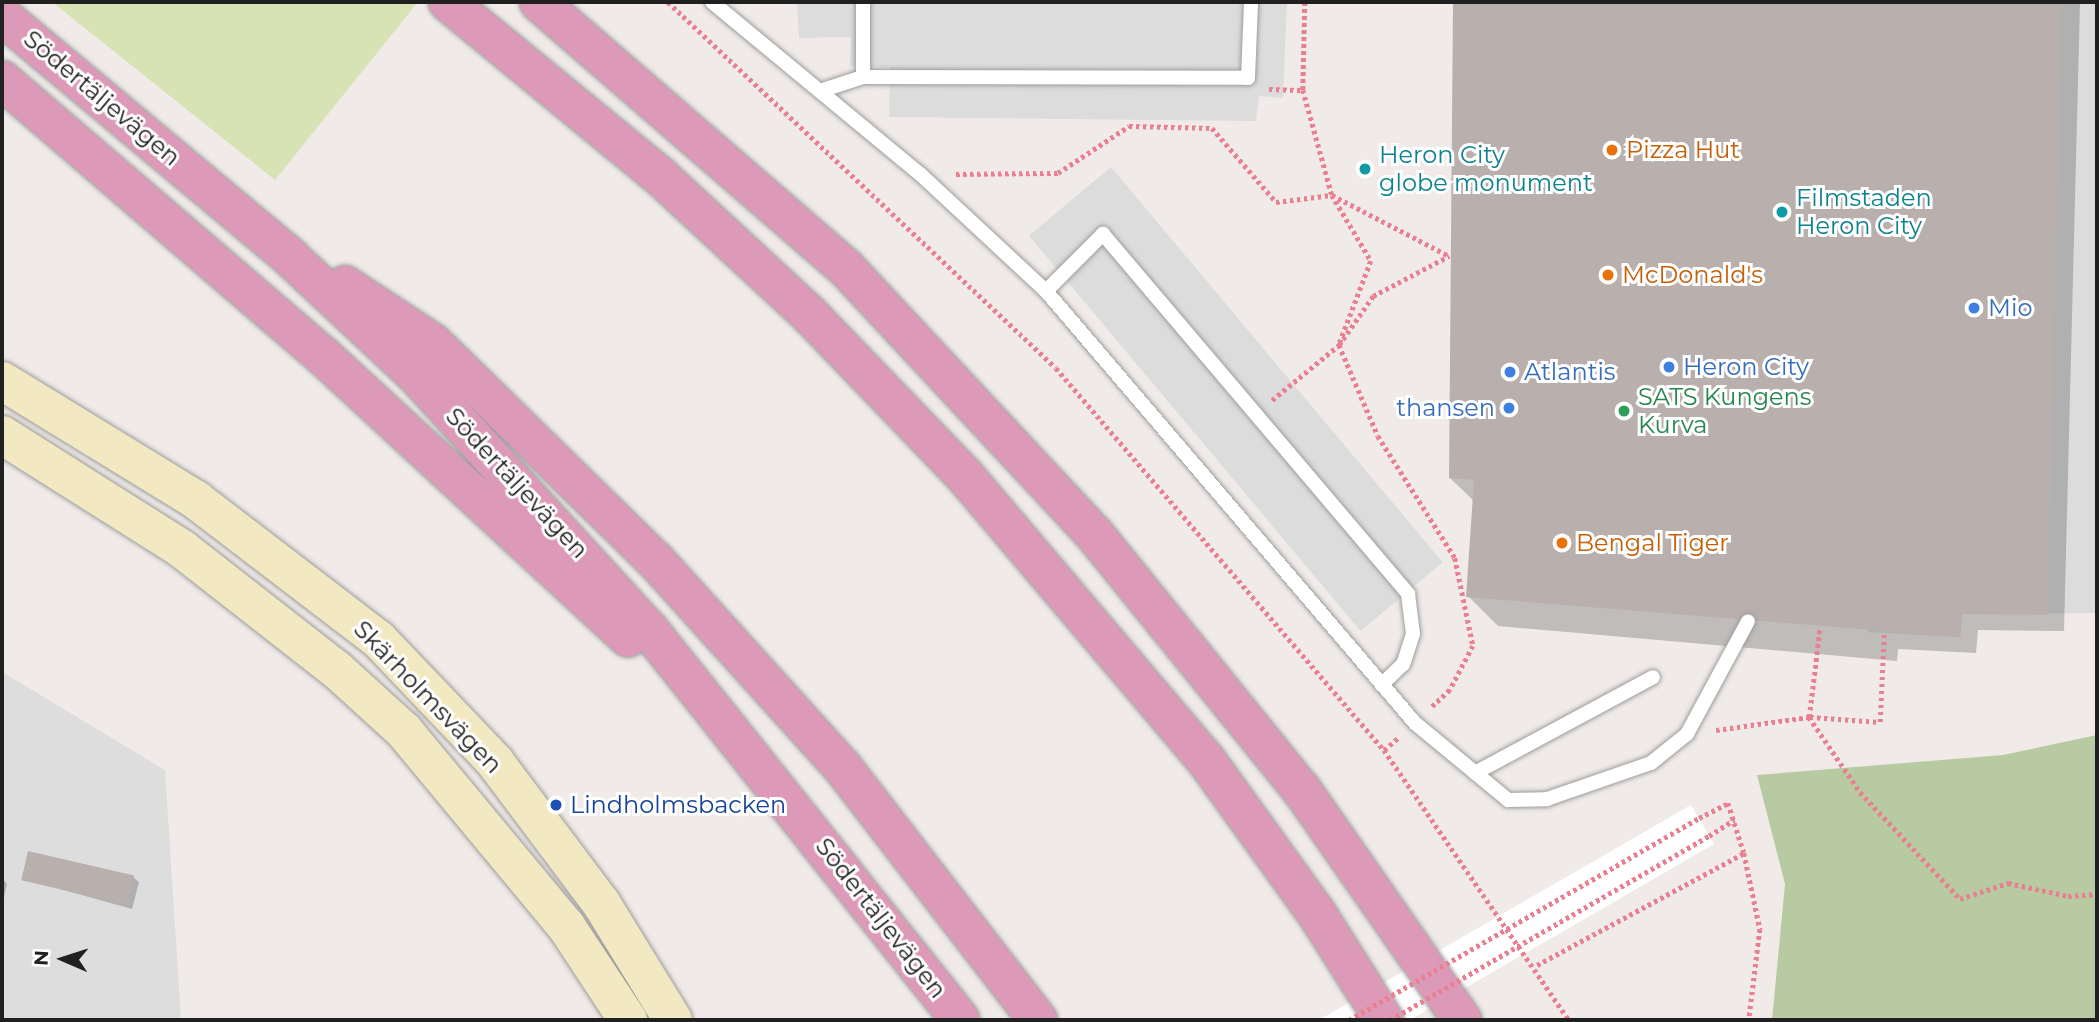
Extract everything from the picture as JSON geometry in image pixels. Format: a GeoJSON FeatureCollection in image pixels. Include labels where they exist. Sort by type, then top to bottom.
{"type":"FeatureCollection","features":[{"type":"Feature","properties":{"kind":"highway"},"geometry":{"type":"LineString","coordinates":[[449,2],[661,177],[810,315],[965,476],[1206,760],[1317,914],[1384,1020]]}},
{"type":"Feature","properties":{"kind":"highway"},"geometry":{"type":"LineString","coordinates":[[539,2],[846,268],[1095,535],[1309,800],[1462,1020]]}},
{"type":"Feature","properties":{"kind":"highway","name":"Södertäljevägen"},"geometry":{"type":"LineString","coordinates":[[2,16],[290,257],[417,376],[535,499],[730,726],[960,1020]]}},
{"type":"Feature","properties":{"kind":"highway"},"geometry":{"type":"LineString","coordinates":[[2,80],[321,354],[461,489],[730,726]]}},
{"type":"Feature","properties":{"kind":"highway"},"geometry":{"type":"LineString","coordinates":[[290,257],[363,295],[433,343],[656,561],[843,768],[1038,1020]]}},
{"type":"Feature","properties":{"kind":"main road","name":"Skärholmsvägen"},"geometry":{"type":"LineString","coordinates":[[2,381],[196,500],[379,640],[495,762],[601,903],[673,1020]]}},
{"type":"Feature","properties":{"kind":"main road","name":"Skärholmsvägen"},"geometry":{"type":"LineString","coordinates":[[2,435],[182,549],[337,670],[404,732],[566,926],[628,1020]]}},
{"type":"Feature","properties":{"kind":"lane"},"geometry":{"type":"LineString","coordinates":[[712,2],[823,90],[920,174],[1046,291],[1415,723],[1508,800],[1547,799],[1651,763],[1687,734],[1748,621]]}},
{"type":"Feature","properties":{"kind":"lane"},"geometry":{"type":"LineString","coordinates":[[863,2],[863,77]]}},
{"type":"Feature","properties":{"kind":"lane"},"geometry":{"type":"LineString","coordinates":[[823,90],[863,77],[1248,78],[1251,2]]}},
{"type":"Feature","properties":{"kind":"lane"},"geometry":{"type":"LineString","coordinates":[[1046,291],[1103,234],[1408,594],[1413,634],[1403,664],[1381,685]]}},
{"type":"Feature","properties":{"kind":"lane"},"geometry":{"type":"LineString","coordinates":[[1475,772],[1653,677]]}},
{"type":"Feature","properties":{"kind":"path"},"geometry":{"type":"LineString","coordinates":[[667,2],[1056,368],[1384,750],[1537,965],[1569,1020]]}},
{"type":"Feature","properties":{"kind":"path"},"geometry":{"type":"LineString","coordinates":[[1306,2],[1303,90],[1332,195],[1371,261],[1339,345],[1378,436],[1455,558],[1473,646],[1450,690]]}},
{"type":"Feature","properties":{"kind":"path"},"geometry":{"type":"LineString","coordinates":[[1248,78],[1262,88],[1303,90]]}},
{"type":"Feature","properties":{"kind":"path"},"geometry":{"type":"LineString","coordinates":[[920,174],[1058,173],[1129,127],[1212,128],[1276,202],[1332,195],[1449,256],[1373,296],[1339,345],[1255,414]]}},
{"type":"Feature","properties":{"kind":"path"},"geometry":{"type":"LineString","coordinates":[[1821,628],[1809,717],[1860,792],[1960,899],[2008,883],[2068,896],[2097,894]]}},
{"type":"Feature","properties":{"kind":"path"},"geometry":{"type":"LineString","coordinates":[[1687,734],[1809,717],[1880,722],[1884,633]]}},
{"type":"Feature","properties":{"kind":"path"},"geometry":{"type":"LineString","coordinates":[[1349,1020],[1728,803],[1744,853],[1760,929],[1749,1020]]}},
{"type":"Feature","properties":{"kind":"path"},"geometry":{"type":"LineString","coordinates":[[1390,1020],[1734,821]]}},
{"type":"Feature","properties":{"kind":"path"},"geometry":{"type":"LineString","coordinates":[[1537,965],[1744,853]]}},
{"type":"Feature","properties":{"kind":"shaded area"},"geometry":{"type":"Polygon","coordinates":[[[797,2],[1287,2],[1283,98],[1259,96],[1256,121],[889,117],[890,67],[850,66],[851,37],[799,38],[797,2]]]}},
{"type":"Feature","properties":{"kind":"shaded area","name":"Mio"},"geometry":{"type":"Polygon","coordinates":[[[1919,2],[2097,2],[2097,613],[1962,614],[1960,637],[1868,632],[1919,2]]]}},
{"type":"Feature","properties":{"kind":"shaded area"},"geometry":{"type":"Polygon","coordinates":[[[1111,167],[1443,562],[1361,631],[1029,236],[1111,167]]]}},
{"type":"Feature","properties":{"kind":"shaded area"},"geometry":{"type":"Polygon","coordinates":[[[2,672],[165,770],[181,1020],[2,1020],[2,672]]]}},
{"type":"Feature","properties":{"kind":"green space"},"geometry":{"type":"Polygon","coordinates":[[[52,2],[418,2],[275,180],[52,2]]]}},
{"type":"Feature","properties":{"kind":"green space"},"geometry":{"type":"Polygon","coordinates":[[[2097,735],[2097,1020],[1772,1020],[1785,884],[1757,775],[2003,755],[2097,735]]]}},
{"type":"Feature","properties":{"kind":"pier"},"geometry":{"type":"Polygon","coordinates":[[[1691,805],[1714,844],[1410,1020],[1319,1020],[1691,805]]]}},
{"type":"Feature","properties":{"kind":"building","name":"Heron City"},"geometry":{"type":"Polygon","coordinates":[[[1453,2],[2062,2],[2047,615],[1962,614],[1960,637],[1466,597],[1474,480],[1449,478],[1453,2]]]}},
{"type":"Feature","properties":{"kind":"building"},"geometry":{"type":"Polygon","coordinates":[[[28,851],[134,876],[127,905],[21,880],[28,851]]]}},
{"type":"Feature","properties":{"kind":"place","name":"Pizza Hut"},"geometry":{"type":"Point","coordinates":[1612,150]}},
{"type":"Feature","properties":{"kind":"place","name":"Heron City globe monument"},"geometry":{"type":"Point","coordinates":[1365,169]}},
{"type":"Feature","properties":{"kind":"place","name":"Filmstaden Heron City"},"geometry":{"type":"Point","coordinates":[1782,212]}},
{"type":"Feature","properties":{"kind":"place","name":"McDonald's"},"geometry":{"type":"Point","coordinates":[1608,275]}},
{"type":"Feature","properties":{"kind":"place","name":"Mio"},"geometry":{"type":"Point","coordinates":[1974,308]}},
{"type":"Feature","properties":{"kind":"place","name":"Heron City"},"geometry":{"type":"Point","coordinates":[1669,367]}},
{"type":"Feature","properties":{"kind":"place","name":"Atlantis"},"geometry":{"type":"Point","coordinates":[1510,372]}},
{"type":"Feature","properties":{"kind":"place","name":"thansen"},"geometry":{"type":"Point","coordinates":[1509,408]}},
{"type":"Feature","properties":{"kind":"place","name":"SATS Kungens Kurva"},"geometry":{"type":"Point","coordinates":[1624,411]}},
{"type":"Feature","properties":{"kind":"place","name":"Bengal Tiger"},"geometry":{"type":"Point","coordinates":[1562,543]}},
{"type":"Feature","properties":{"kind":"place","name":"Lindholmsbacken"},"geometry":{"type":"Point","coordinates":[556,805]}}]}
